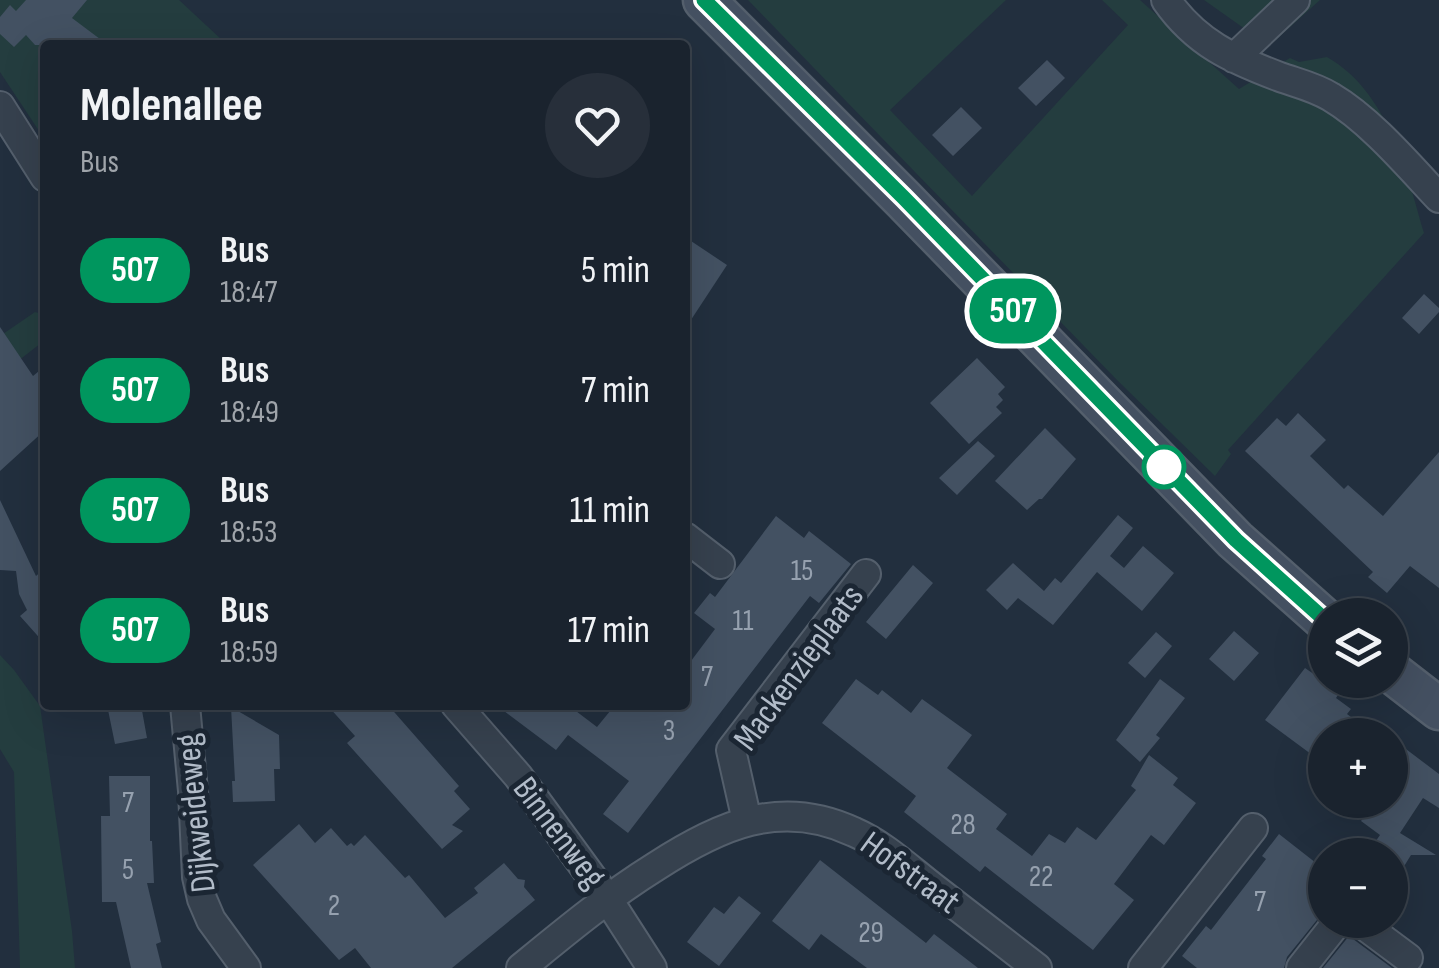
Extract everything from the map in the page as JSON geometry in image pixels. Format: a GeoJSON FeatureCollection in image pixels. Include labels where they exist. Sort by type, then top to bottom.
{"type":"FeatureCollection","features":[{"type":"Feature","properties":{"kind":"main road"},"geometry":{"type":"LineString","coordinates":[[704,0],[904,198],[1236,540],[1308,605]]}},
{"type":"Feature","properties":{"kind":"main road"},"geometry":{"type":"LineString","coordinates":[[1408,685],[1439,709]]}},
{"type":"Feature","properties":{"kind":"street"},"geometry":{"type":"LineString","coordinates":[[1166,0],[1206,43],[1331,97],[1354,113],[1439,198]]}},
{"type":"Feature","properties":{"kind":"street"},"geometry":{"type":"LineString","coordinates":[[1234,58],[1296,0]]}},
{"type":"Feature","properties":{"kind":"street"},"geometry":{"type":"LineString","coordinates":[[0,106],[40,168]]}},
{"type":"Feature","properties":{"kind":"street"},"geometry":{"type":"LineString","coordinates":[[690,542],[720,564]]}},
{"type":"Feature","properties":{"kind":"street","name":"Mackenzieplaats"},"geometry":{"type":"LineString","coordinates":[[747,821],[732,750],[866,574]]}},
{"type":"Feature","properties":{"kind":"street","name":"Dijkweideweg"},"geometry":{"type":"LineString","coordinates":[[184,710],[199,888],[212,920],[246,968]]}},
{"type":"Feature","properties":{"kind":"street","name":"Binnenweg"},"geometry":{"type":"LineString","coordinates":[[466,710],[608,898],[652,968]]}},
{"type":"Feature","properties":{"kind":"street","name":"Hofstraat"},"geometry":{"type":"LineString","coordinates":[[522,968],[608,898],[686,846],[747,821],[790,816],[837,824],[855,832],[894,857],[1037,968]]}},
{"type":"Feature","properties":{"kind":"street"},"geometry":{"type":"LineString","coordinates":[[1144,968],[1254,828]]}},
{"type":"Feature","properties":{"kind":"street"},"geometry":{"type":"LineString","coordinates":[[1300,968],[1324,938]]}},
{"type":"Feature","properties":{"kind":"street"},"geometry":{"type":"LineString","coordinates":[[1381,938],[1408,958]]}},
{"type":"Feature","properties":{"kind":"green space"},"geometry":{"type":"Polygon","coordinates":[[[0,0],[179,0],[222,40],[40,40],[40,132],[0,72],[0,0]]]}},
{"type":"Feature","properties":{"kind":"green space"},"geometry":{"type":"Polygon","coordinates":[[[748,0],[1006,0],[890,110],[972,196],[1128,25],[1102,0],[1140,0],[1239,89],[1290,58],[1299,62],[1327,57],[1348,72],[1380,111],[1392,134],[1424,233],[1228,450],[1231,454],[1215,476],[748,0]]]}},
{"type":"Feature","properties":{"kind":"green space"},"geometry":{"type":"Polygon","coordinates":[[[1204,0],[1320,0],[1269,46],[1204,0]]]}},
{"type":"Feature","properties":{"kind":"green space"},"geometry":{"type":"Polygon","coordinates":[[[35,312],[40,313],[40,344],[0,375],[0,336],[35,312]]]}},
{"type":"Feature","properties":{"kind":"green space"},"geometry":{"type":"Polygon","coordinates":[[[0,655],[40,706],[75,968],[20,968],[14,772],[0,749],[0,655]]]}},
{"type":"Feature","properties":{"kind":"building"},"geometry":{"type":"Polygon","coordinates":[[[26,0],[87,0],[72,18],[101,40],[40,40],[40,45],[35,45],[26,35],[14,47],[0,34],[0,17],[10,5],[16,11],[26,0]]]}},
{"type":"Feature","properties":{"kind":"building"},"geometry":{"type":"Polygon","coordinates":[[[1047,60],[1065,78],[1036,106],[1018,88],[1047,60]]]}},
{"type":"Feature","properties":{"kind":"building"},"geometry":{"type":"Polygon","coordinates":[[[961,107],[982,128],[953,156],[932,135],[961,107]]]}},
{"type":"Feature","properties":{"kind":"building"},"geometry":{"type":"Polygon","coordinates":[[[690,240],[727,265],[690,321],[690,240]]]}},
{"type":"Feature","properties":{"kind":"building"},"geometry":{"type":"Polygon","coordinates":[[[1424,294],[1439,312],[1419,334],[1402,318],[1424,294]]]}},
{"type":"Feature","properties":{"kind":"building"},"geometry":{"type":"Polygon","coordinates":[[[0,327],[33,376],[40,370],[40,435],[0,471],[0,327]]]}},
{"type":"Feature","properties":{"kind":"building"},"geometry":{"type":"Polygon","coordinates":[[[977,358],[1005,387],[998,394],[1003,400],[996,407],[1002,413],[969,444],[930,403],[977,358]]]}},
{"type":"Feature","properties":{"kind":"building"},"geometry":{"type":"Polygon","coordinates":[[[1298,413],[1326,440],[1310,456],[1344,489],[1348,485],[1383,516],[1439,452],[1439,588],[1410,566],[1387,593],[1368,577],[1373,572],[1245,451],[1277,418],[1286,426],[1298,413]]]}},
{"type":"Feature","properties":{"kind":"building"},"geometry":{"type":"Polygon","coordinates":[[[1045,428],[1076,459],[1042,499],[1027,510],[995,481],[1045,428]]]}},
{"type":"Feature","properties":{"kind":"building"},"geometry":{"type":"Polygon","coordinates":[[[978,441],[995,456],[957,495],[939,478],[978,441]]]}},
{"type":"Feature","properties":{"kind":"building"},"geometry":{"type":"Polygon","coordinates":[[[0,500],[36,576],[40,572],[40,638],[20,616],[27,610],[19,594],[16,571],[0,570],[0,500]]]}},
{"type":"Feature","properties":{"kind":"building"},"geometry":{"type":"Polygon","coordinates":[[[1118,515],[1133,528],[1110,556],[1124,568],[1143,546],[1174,573],[1142,611],[1097,572],[1053,625],[1018,598],[1007,610],[986,590],[1013,563],[1044,591],[1055,578],[1061,583],[1118,515]]]}},
{"type":"Feature","properties":{"kind":"building"},"geometry":{"type":"Polygon","coordinates":[[[776,516],[804,538],[809,531],[851,564],[819,603],[810,596],[628,833],[603,814],[629,781],[568,735],[556,750],[503,710],[575,710],[597,727],[611,710],[690,710],[690,662],[715,629],[694,613],[710,593],[715,597],[776,516]]]}},
{"type":"Feature","properties":{"kind":"building"},"geometry":{"type":"Polygon","coordinates":[[[913,565],[933,583],[886,639],[866,622],[913,565]]]}},
{"type":"Feature","properties":{"kind":"building"},"geometry":{"type":"Polygon","coordinates":[[[1234,631],[1259,653],[1234,681],[1209,659],[1234,631]]]}},
{"type":"Feature","properties":{"kind":"building"},"geometry":{"type":"Polygon","coordinates":[[[1156,632],[1172,646],[1145,678],[1128,663],[1156,632]]]}},
{"type":"Feature","properties":{"kind":"building"},"geometry":{"type":"Polygon","coordinates":[[[1305,668],[1308,698],[1336,698],[1351,709],[1347,714],[1352,718],[1308,718],[1308,752],[1265,720],[1305,668]]]}},
{"type":"Feature","properties":{"kind":"building"},"geometry":{"type":"Polygon","coordinates":[[[856,679],[878,695],[882,690],[911,713],[922,699],[972,735],[947,768],[1007,814],[996,829],[1032,856],[1049,834],[1065,843],[1077,827],[1096,840],[1136,790],[1131,786],[1149,755],[1178,778],[1173,785],[1196,803],[1164,845],[1151,835],[1114,884],[1134,900],[1093,950],[985,866],[980,872],[904,812],[916,796],[822,723],[856,679]]]}},
{"type":"Feature","properties":{"kind":"building"},"geometry":{"type":"Polygon","coordinates":[[[1160,679],[1185,698],[1140,762],[1116,740],[1160,679]]]}},
{"type":"Feature","properties":{"kind":"building"},"geometry":{"type":"Polygon","coordinates":[[[108,710],[142,710],[147,738],[115,744],[108,710]]]}},
{"type":"Feature","properties":{"kind":"building"},"geometry":{"type":"Polygon","coordinates":[[[231,710],[279,735],[280,769],[274,769],[275,801],[233,802],[231,710]]]}},
{"type":"Feature","properties":{"kind":"building"},"geometry":{"type":"Polygon","coordinates":[[[332,710],[392,710],[459,786],[454,791],[470,809],[452,825],[463,831],[442,849],[347,743],[355,736],[332,710]]]}},
{"type":"Feature","properties":{"kind":"building"},"geometry":{"type":"Polygon","coordinates":[[[1408,751],[1439,774],[1439,808],[1423,798],[1400,833],[1436,855],[1411,855],[1408,860],[1408,838],[1378,838],[1380,835],[1361,821],[1408,818],[1408,751]]]}},
{"type":"Feature","properties":{"kind":"building"},"geometry":{"type":"Polygon","coordinates":[[[109,776],[150,776],[154,883],[147,883],[161,942],[156,944],[162,968],[131,968],[116,902],[102,902],[101,816],[110,816],[109,776]]]}},
{"type":"Feature","properties":{"kind":"building"},"geometry":{"type":"Polygon","coordinates":[[[299,824],[315,843],[331,828],[347,846],[354,846],[365,835],[405,878],[409,875],[445,918],[478,893],[474,888],[504,863],[518,879],[525,880],[524,887],[535,900],[452,968],[371,968],[355,948],[339,960],[253,865],[299,824]]]}},
{"type":"Feature","properties":{"kind":"building"},"geometry":{"type":"Polygon","coordinates":[[[1279,834],[1308,857],[1308,931],[1287,957],[1284,968],[1197,968],[1182,956],[1206,926],[1211,930],[1266,859],[1262,856],[1279,834]]]}},
{"type":"Feature","properties":{"kind":"building"},"geometry":{"type":"Polygon","coordinates":[[[820,860],[926,943],[934,934],[978,968],[867,968],[821,934],[809,950],[772,921],[820,860]]]}},
{"type":"Feature","properties":{"kind":"building"},"geometry":{"type":"Polygon","coordinates":[[[739,896],[761,913],[719,966],[687,942],[714,907],[724,914],[739,896]]]}},
{"type":"Feature","properties":{"kind":"building"},"geometry":{"type":"Polygon","coordinates":[[[1347,938],[1352,938],[1392,968],[1323,968],[1347,938]]]}},
{"type":"Feature","properties":{"kind":"bus line","name":"507"},"geometry":{"type":"LineString","coordinates":[[704,0],[904,198],[1236,540],[1308,605]]}}]}
